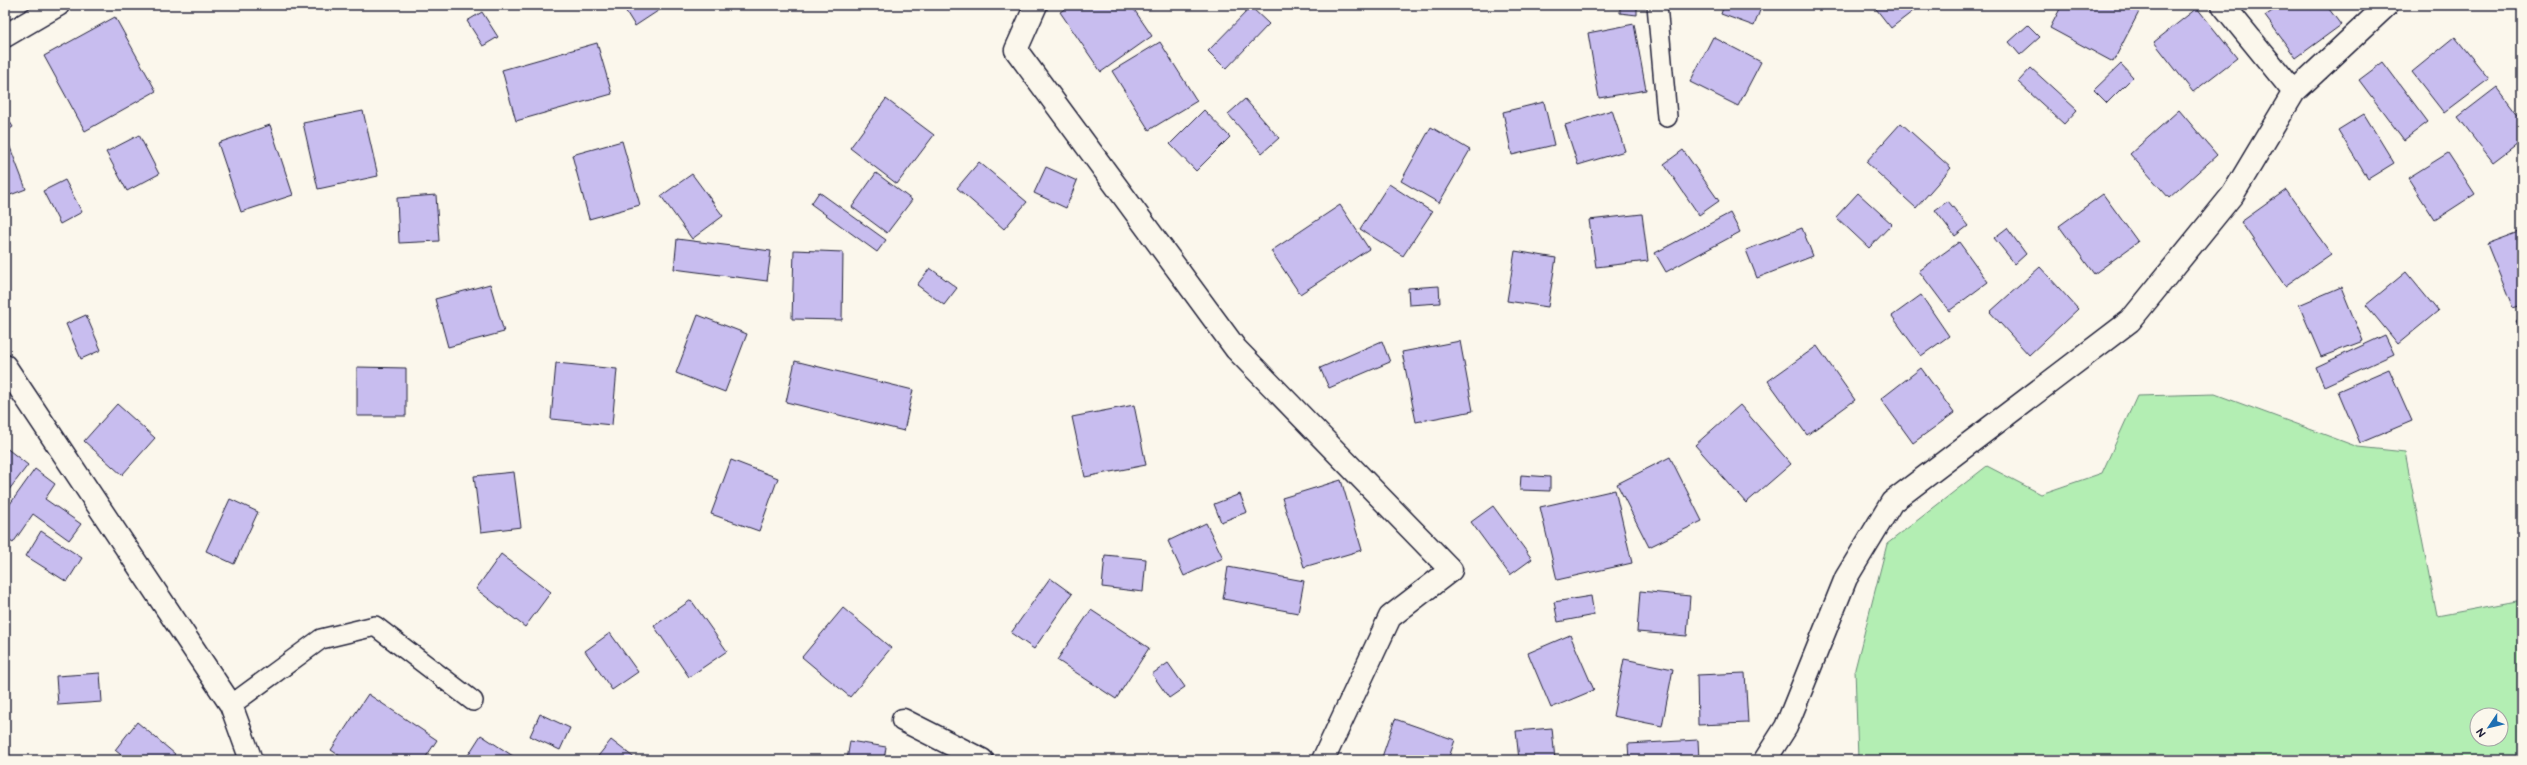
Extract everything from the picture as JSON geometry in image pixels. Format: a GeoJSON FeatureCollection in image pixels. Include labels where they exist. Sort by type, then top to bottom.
{"type":"FeatureCollection","features":[{"type":"Feature","properties":{"kind":"street"},"geometry":{"type":"LineString","coordinates":[[5,36],[58,5]]}},
{"type":"Feature","properties":{"kind":"street"},"geometry":{"type":"LineString","coordinates":[[1036,5],[1016,50],[1236,349],[1451,570],[1390,617],[1323,760]]}},
{"type":"Feature","properties":{"kind":"street"},"geometry":{"type":"LineString","coordinates":[[2223,5],[2294,92]]}},
{"type":"Feature","properties":{"kind":"street"},"geometry":{"type":"LineString","coordinates":[[1765,760],[1786,727],[1846,578],[1892,502],[2130,321],[2233,194],[2294,92],[2387,5]]}},
{"type":"Feature","properties":{"kind":"street"},"geometry":{"type":"LineString","coordinates":[[5,366],[231,705],[252,760]]}},
{"type":"Feature","properties":{"kind":"street"},"geometry":{"type":"LineString","coordinates":[[903,720],[982,760]]}},
{"type":"Feature","properties":{"kind":"lane"},"geometry":{"type":"LineString","coordinates":[[1657,5],[1667,117]]}},
{"type":"Feature","properties":{"kind":"lane"},"geometry":{"type":"LineString","coordinates":[[231,705],[321,639],[375,626],[473,701]]}},
{"type":"Feature","properties":{"kind":"green space"},"geometry":{"type":"Polygon","coordinates":[[[2215,394],[2358,447],[2405,452],[2437,616],[2522,600],[2522,760],[1858,760],[1855,669],[1887,544],[1987,466],[2041,494],[2102,473],[2137,396],[2215,394]]]}},
{"type":"Feature","properties":{"kind":"building"},"geometry":{"type":"Polygon","coordinates":[[[622,5],[667,5],[635,26],[622,5]]]}},
{"type":"Feature","properties":{"kind":"building"},"geometry":{"type":"Polygon","coordinates":[[[1071,5],[1131,5],[1152,36],[1101,72],[1060,12],[1071,5]]]}},
{"type":"Feature","properties":{"kind":"building"},"geometry":{"type":"Polygon","coordinates":[[[1620,5],[1637,5],[1637,15],[1620,13],[1620,5]]]}},
{"type":"Feature","properties":{"kind":"building"},"geometry":{"type":"Polygon","coordinates":[[[1724,5],[1762,5],[1754,26],[1721,14],[1724,5]]]}},
{"type":"Feature","properties":{"kind":"building"},"geometry":{"type":"Polygon","coordinates":[[[1873,5],[1921,5],[1891,28],[1873,5]]]}},
{"type":"Feature","properties":{"kind":"building"},"geometry":{"type":"Polygon","coordinates":[[[2062,5],[2131,5],[2140,10],[2113,62],[2050,28],[2062,5]]]}},
{"type":"Feature","properties":{"kind":"building"},"geometry":{"type":"Polygon","coordinates":[[[2252,5],[2264,5],[2256,10],[2252,5]]]}},
{"type":"Feature","properties":{"kind":"building"},"geometry":{"type":"Polygon","coordinates":[[[2281,5],[2326,5],[2341,25],[2296,58],[2265,16],[2281,5]]]}},
{"type":"Feature","properties":{"kind":"building"},"geometry":{"type":"Polygon","coordinates":[[[1251,7],[1269,24],[1226,69],[1208,51],[1251,7]]]}},
{"type":"Feature","properties":{"kind":"building"},"geometry":{"type":"Polygon","coordinates":[[[2197,8],[2237,58],[2193,92],[2154,42],[2197,8]]]}},
{"type":"Feature","properties":{"kind":"building"},"geometry":{"type":"Polygon","coordinates":[[[482,12],[498,37],[483,46],[467,21],[482,12]]]}},
{"type":"Feature","properties":{"kind":"building"},"geometry":{"type":"Polygon","coordinates":[[[115,17],[156,91],[85,131],[44,56],[115,17]]]}},
{"type":"Feature","properties":{"kind":"building"},"geometry":{"type":"Polygon","coordinates":[[[1634,24],[1646,90],[1599,98],[1588,33],[1634,24]]]}},
{"type":"Feature","properties":{"kind":"building"},"geometry":{"type":"Polygon","coordinates":[[[2028,25],[2040,37],[2020,55],[2009,42],[2028,25]]]}},
{"type":"Feature","properties":{"kind":"building"},"geometry":{"type":"Polygon","coordinates":[[[1713,37],[1761,62],[1738,106],[1690,82],[1713,37]]]}},
{"type":"Feature","properties":{"kind":"building"},"geometry":{"type":"Polygon","coordinates":[[[2455,37],[2489,79],[2444,113],[2412,72],[2455,37]]]}},
{"type":"Feature","properties":{"kind":"building"},"geometry":{"type":"Polygon","coordinates":[[[1160,42],[1197,101],[1149,130],[1112,71],[1160,42]]]}},
{"type":"Feature","properties":{"kind":"building"},"geometry":{"type":"Polygon","coordinates":[[[597,43],[612,94],[516,121],[502,70],[597,43]]]}},
{"type":"Feature","properties":{"kind":"building"},"geometry":{"type":"Polygon","coordinates":[[[2383,62],[2428,122],[2404,140],[2359,80],[2383,62]]]}},
{"type":"Feature","properties":{"kind":"building"},"geometry":{"type":"Polygon","coordinates":[[[2121,64],[2133,77],[2107,103],[2094,90],[2121,64]]]}},
{"type":"Feature","properties":{"kind":"building"},"geometry":{"type":"Polygon","coordinates":[[[2031,68],[2077,110],[2064,124],[2018,82],[2031,68]]]}},
{"type":"Feature","properties":{"kind":"building"},"geometry":{"type":"Polygon","coordinates":[[[2497,87],[2522,120],[2522,140],[2493,162],[2458,117],[2497,87]]]}},
{"type":"Feature","properties":{"kind":"building"},"geometry":{"type":"Polygon","coordinates":[[[886,99],[934,135],[897,184],[850,148],[886,99]]]}},
{"type":"Feature","properties":{"kind":"building"},"geometry":{"type":"Polygon","coordinates":[[[1245,99],[1279,138],[1262,153],[1228,114],[1245,99]]]}},
{"type":"Feature","properties":{"kind":"building"},"geometry":{"type":"Polygon","coordinates":[[[1544,102],[1554,145],[1512,155],[1503,112],[1544,102]]]}},
{"type":"Feature","properties":{"kind":"building"},"geometry":{"type":"Polygon","coordinates":[[[1204,110],[1230,137],[1196,171],[1170,144],[1204,110]]]}},
{"type":"Feature","properties":{"kind":"building"},"geometry":{"type":"Polygon","coordinates":[[[1612,110],[1625,151],[1578,165],[1565,125],[1612,110]]]}},
{"type":"Feature","properties":{"kind":"building"},"geometry":{"type":"Polygon","coordinates":[[[2179,110],[2217,155],[2169,198],[2130,154],[2179,110]]]}},
{"type":"Feature","properties":{"kind":"building"},"geometry":{"type":"Polygon","coordinates":[[[363,111],[378,176],[318,189],[303,123],[363,111]]]}},
{"type":"Feature","properties":{"kind":"building"},"geometry":{"type":"Polygon","coordinates":[[[5,114],[13,127],[5,132],[5,114]]]}},
{"type":"Feature","properties":{"kind":"building"},"geometry":{"type":"Polygon","coordinates":[[[2364,114],[2394,163],[2368,179],[2338,130],[2364,114]]]}},
{"type":"Feature","properties":{"kind":"building"},"geometry":{"type":"Polygon","coordinates":[[[1901,123],[1951,168],[1916,208],[1866,162],[1901,123]]]}},
{"type":"Feature","properties":{"kind":"building"},"geometry":{"type":"Polygon","coordinates":[[[270,125],[293,195],[241,212],[218,143],[270,125]]]}},
{"type":"Feature","properties":{"kind":"building"},"geometry":{"type":"Polygon","coordinates":[[[1431,127],[1470,150],[1439,203],[1401,181],[1431,127]]]}},
{"type":"Feature","properties":{"kind":"building"},"geometry":{"type":"Polygon","coordinates":[[[139,135],[159,174],[127,191],[106,152],[139,135]]]}},
{"type":"Feature","properties":{"kind":"building"},"geometry":{"type":"Polygon","coordinates":[[[622,141],[640,205],[589,219],[572,155],[622,141]]]}},
{"type":"Feature","properties":{"kind":"building"},"geometry":{"type":"Polygon","coordinates":[[[8,142],[26,189],[5,197],[5,144],[8,142]]]}},
{"type":"Feature","properties":{"kind":"building"},"geometry":{"type":"Polygon","coordinates":[[[1683,150],[1719,201],[1699,215],[1664,164],[1683,150]]]}},
{"type":"Feature","properties":{"kind":"building"},"geometry":{"type":"Polygon","coordinates":[[[2448,153],[2475,194],[2435,220],[2408,178],[2448,153]]]}},
{"type":"Feature","properties":{"kind":"building"},"geometry":{"type":"Polygon","coordinates":[[[979,162],[1027,202],[1004,229],[957,188],[979,162]]]}},
{"type":"Feature","properties":{"kind":"building"},"geometry":{"type":"Polygon","coordinates":[[[1046,167],[1077,181],[1066,208],[1034,193],[1046,167]]]}},
{"type":"Feature","properties":{"kind":"building"},"geometry":{"type":"Polygon","coordinates":[[[876,173],[912,200],[887,233],[852,207],[876,173]]]}},
{"type":"Feature","properties":{"kind":"building"},"geometry":{"type":"Polygon","coordinates":[[[692,174],[723,216],[692,239],[661,196],[692,174]]]}},
{"type":"Feature","properties":{"kind":"building"},"geometry":{"type":"Polygon","coordinates":[[[65,180],[82,212],[60,224],[43,191],[65,180]]]}},
{"type":"Feature","properties":{"kind":"building"},"geometry":{"type":"Polygon","coordinates":[[[1389,184],[1432,212],[1403,256],[1360,229],[1389,184]]]}},
{"type":"Feature","properties":{"kind":"building"},"geometry":{"type":"Polygon","coordinates":[[[2286,190],[2331,254],[2285,286],[2241,222],[2286,190]]]}},
{"type":"Feature","properties":{"kind":"building"},"geometry":{"type":"Polygon","coordinates":[[[819,192],[886,240],[877,252],[811,204],[819,192]]]}},
{"type":"Feature","properties":{"kind":"building"},"geometry":{"type":"Polygon","coordinates":[[[1858,193],[1892,224],[1869,248],[1836,217],[1858,193]]]}},
{"type":"Feature","properties":{"kind":"building"},"geometry":{"type":"Polygon","coordinates":[[[2103,194],[2138,242],[2094,274],[2059,226],[2103,194]]]}},
{"type":"Feature","properties":{"kind":"building"},"geometry":{"type":"Polygon","coordinates":[[[436,195],[439,241],[399,243],[397,198],[436,195]]]}},
{"type":"Feature","properties":{"kind":"building"},"geometry":{"type":"Polygon","coordinates":[[[1948,201],[1968,226],[1955,236],[1935,210],[1948,201]]]}},
{"type":"Feature","properties":{"kind":"building"},"geometry":{"type":"Polygon","coordinates":[[[1340,205],[1369,249],[1300,294],[1271,251],[1340,205]]]}},
{"type":"Feature","properties":{"kind":"building"},"geometry":{"type":"Polygon","coordinates":[[[1730,213],[1740,232],[1666,272],[1655,253],[1730,213]]]}},
{"type":"Feature","properties":{"kind":"building"},"geometry":{"type":"Polygon","coordinates":[[[1642,214],[1648,261],[1596,267],[1589,220],[1642,214]]]}},
{"type":"Feature","properties":{"kind":"building"},"geometry":{"type":"Polygon","coordinates":[[[1802,228],[1813,256],[1757,278],[1746,250],[1802,228]]]}},
{"type":"Feature","properties":{"kind":"building"},"geometry":{"type":"Polygon","coordinates":[[[2007,228],[2026,254],[2015,264],[1994,238],[2007,228]]]}},
{"type":"Feature","properties":{"kind":"building"},"geometry":{"type":"Polygon","coordinates":[[[2522,231],[2522,305],[2513,308],[2487,244],[2522,231]]]}},
{"type":"Feature","properties":{"kind":"building"},"geometry":{"type":"Polygon","coordinates":[[[677,239],[771,251],[767,281],[674,269],[677,239]]]}},
{"type":"Feature","properties":{"kind":"building"},"geometry":{"type":"Polygon","coordinates":[[[1959,242],[1988,282],[1949,311],[1919,271],[1959,242]]]}},
{"type":"Feature","properties":{"kind":"building"},"geometry":{"type":"Polygon","coordinates":[[[794,250],[843,252],[842,320],[792,319],[794,250]]]}},
{"type":"Feature","properties":{"kind":"building"},"geometry":{"type":"Polygon","coordinates":[[[1515,251],[1556,258],[1548,307],[1507,301],[1515,251]]]}},
{"type":"Feature","properties":{"kind":"building"},"geometry":{"type":"Polygon","coordinates":[[[2040,267],[2078,309],[2029,355],[1990,312],[2040,267]]]}},
{"type":"Feature","properties":{"kind":"building"},"geometry":{"type":"Polygon","coordinates":[[[930,268],[957,288],[944,305],[917,285],[930,268]]]}},
{"type":"Feature","properties":{"kind":"building"},"geometry":{"type":"Polygon","coordinates":[[[2406,272],[2438,311],[2398,344],[2366,305],[2406,272]]]}},
{"type":"Feature","properties":{"kind":"building"},"geometry":{"type":"Polygon","coordinates":[[[490,284],[504,332],[448,347],[435,299],[490,284]]]}},
{"type":"Feature","properties":{"kind":"building"},"geometry":{"type":"Polygon","coordinates":[[[1439,286],[1440,303],[1409,305],[1408,288],[1439,286]]]}},
{"type":"Feature","properties":{"kind":"building"},"geometry":{"type":"Polygon","coordinates":[[[2341,287],[2363,341],[2321,357],[2299,305],[2341,287]]]}},
{"type":"Feature","properties":{"kind":"building"},"geometry":{"type":"Polygon","coordinates":[[[1921,295],[1949,336],[1921,356],[1892,316],[1921,295]]]}},
{"type":"Feature","properties":{"kind":"building"},"geometry":{"type":"Polygon","coordinates":[[[86,315],[101,350],[81,359],[66,324],[86,315]]]}},
{"type":"Feature","properties":{"kind":"building"},"geometry":{"type":"Polygon","coordinates":[[[698,315],[747,334],[725,392],[676,373],[698,315]]]}},
{"type":"Feature","properties":{"kind":"building"},"geometry":{"type":"Polygon","coordinates":[[[2522,317],[2522,331],[2516,321],[2522,317]]]}},
{"type":"Feature","properties":{"kind":"building"},"geometry":{"type":"Polygon","coordinates":[[[2385,335],[2394,354],[2324,386],[2316,367],[2385,335]]]}},
{"type":"Feature","properties":{"kind":"building"},"geometry":{"type":"Polygon","coordinates":[[[1382,341],[1390,362],[1329,388],[1320,368],[1382,341]]]}},
{"type":"Feature","properties":{"kind":"building"},"geometry":{"type":"Polygon","coordinates":[[[1460,341],[1473,411],[1416,422],[1402,352],[1460,341]]]}},
{"type":"Feature","properties":{"kind":"building"},"geometry":{"type":"Polygon","coordinates":[[[1817,346],[1855,400],[1807,435],[1768,381],[1817,346]]]}},
{"type":"Feature","properties":{"kind":"building"},"geometry":{"type":"Polygon","coordinates":[[[795,361],[913,390],[904,431],[786,402],[795,361]]]}},
{"type":"Feature","properties":{"kind":"building"},"geometry":{"type":"Polygon","coordinates":[[[556,363],[617,369],[612,425],[551,419],[556,363]]]}},
{"type":"Feature","properties":{"kind":"building"},"geometry":{"type":"Polygon","coordinates":[[[357,367],[406,368],[406,416],[357,416],[357,367]]]}},
{"type":"Feature","properties":{"kind":"building"},"geometry":{"type":"Polygon","coordinates":[[[1921,368],[1954,413],[1913,443],[1881,399],[1921,368]]]}},
{"type":"Feature","properties":{"kind":"building"},"geometry":{"type":"Polygon","coordinates":[[[2389,369],[2412,421],[2360,443],[2338,391],[2389,369]]]}},
{"type":"Feature","properties":{"kind":"building"},"geometry":{"type":"Polygon","coordinates":[[[117,404],[155,438],[122,475],[84,441],[117,404]]]}},
{"type":"Feature","properties":{"kind":"building"},"geometry":{"type":"Polygon","coordinates":[[[1134,405],[1146,465],[1085,477],[1072,417],[1134,405]]]}},
{"type":"Feature","properties":{"kind":"building"},"geometry":{"type":"Polygon","coordinates":[[[1740,405],[1791,464],[1746,503],[1695,445],[1740,405]]]}},
{"type":"Feature","properties":{"kind":"building"},"geometry":{"type":"Polygon","coordinates":[[[5,447],[28,465],[5,495],[5,447]]]}},
{"type":"Feature","properties":{"kind":"building"},"geometry":{"type":"Polygon","coordinates":[[[1670,457],[1702,521],[1649,547],[1617,484],[1670,457]]]}},
{"type":"Feature","properties":{"kind":"building"},"geometry":{"type":"Polygon","coordinates":[[[731,460],[778,478],[759,531],[711,514],[731,460]]]}},
{"type":"Feature","properties":{"kind":"building"},"geometry":{"type":"Polygon","coordinates":[[[35,469],[55,484],[45,499],[81,524],[69,540],[33,514],[13,543],[5,538],[5,511],[35,469]]]}},
{"type":"Feature","properties":{"kind":"building"},"geometry":{"type":"Polygon","coordinates":[[[514,472],[521,527],[481,532],[474,476],[514,472]]]}},
{"type":"Feature","properties":{"kind":"building"},"geometry":{"type":"Polygon","coordinates":[[[1521,475],[1550,477],[1550,491],[1520,490],[1521,475]]]}},
{"type":"Feature","properties":{"kind":"building"},"geometry":{"type":"Polygon","coordinates":[[[1341,480],[1362,550],[1304,567],[1282,498],[1341,480]]]}},
{"type":"Feature","properties":{"kind":"building"},"geometry":{"type":"Polygon","coordinates":[[[1615,490],[1632,563],[1557,580],[1540,507],[1615,490]]]}},
{"type":"Feature","properties":{"kind":"building"},"geometry":{"type":"Polygon","coordinates":[[[1240,494],[1247,512],[1221,522],[1214,504],[1240,494]]]}},
{"type":"Feature","properties":{"kind":"building"},"geometry":{"type":"Polygon","coordinates":[[[230,499],[258,512],[234,564],[206,551],[230,499]]]}},
{"type":"Feature","properties":{"kind":"building"},"geometry":{"type":"Polygon","coordinates":[[[1493,506],[1532,559],[1510,575],[1471,522],[1493,506]]]}},
{"type":"Feature","properties":{"kind":"building"},"geometry":{"type":"Polygon","coordinates":[[[1206,523],[1223,558],[1184,576],[1168,541],[1206,523]]]}},
{"type":"Feature","properties":{"kind":"building"},"geometry":{"type":"Polygon","coordinates":[[[41,531],[82,558],[67,582],[26,556],[41,531]]]}},
{"type":"Feature","properties":{"kind":"building"},"geometry":{"type":"Polygon","coordinates":[[[501,554],[551,592],[525,627],[476,589],[501,554]]]}},
{"type":"Feature","properties":{"kind":"building"},"geometry":{"type":"Polygon","coordinates":[[[1105,555],[1146,559],[1143,592],[1102,587],[1105,555]]]}},
{"type":"Feature","properties":{"kind":"building"},"geometry":{"type":"Polygon","coordinates":[[[1228,567],[1304,581],[1298,613],[1223,599],[1228,567]]]}},
{"type":"Feature","properties":{"kind":"building"},"geometry":{"type":"Polygon","coordinates":[[[1050,578],[1072,594],[1034,649],[1011,633],[1050,578]]]}},
{"type":"Feature","properties":{"kind":"building"},"geometry":{"type":"Polygon","coordinates":[[[1640,591],[1690,596],[1687,636],[1637,632],[1640,591]]]}},
{"type":"Feature","properties":{"kind":"building"},"geometry":{"type":"Polygon","coordinates":[[[1591,596],[1594,615],[1558,622],[1554,602],[1591,596]]]}},
{"type":"Feature","properties":{"kind":"building"},"geometry":{"type":"Polygon","coordinates":[[[691,600],[727,651],[689,677],[654,626],[691,600]]]}},
{"type":"Feature","properties":{"kind":"building"},"geometry":{"type":"Polygon","coordinates":[[[843,608],[891,648],[850,697],[802,657],[843,608]]]}},
{"type":"Feature","properties":{"kind":"building"},"geometry":{"type":"Polygon","coordinates":[[[1091,610],[1149,648],[1116,699],[1057,660],[1091,610]]]}},
{"type":"Feature","properties":{"kind":"building"},"geometry":{"type":"Polygon","coordinates":[[[610,633],[638,672],[612,690],[585,651],[610,633]]]}},
{"type":"Feature","properties":{"kind":"building"},"geometry":{"type":"Polygon","coordinates":[[[1570,635],[1594,690],[1551,708],[1528,653],[1570,635]]]}},
{"type":"Feature","properties":{"kind":"building"},"geometry":{"type":"Polygon","coordinates":[[[1624,659],[1673,669],[1662,726],[1613,716],[1624,659]]]}},
{"type":"Feature","properties":{"kind":"building"},"geometry":{"type":"Polygon","coordinates":[[[1168,663],[1185,687],[1169,698],[1152,674],[1168,663]]]}},
{"type":"Feature","properties":{"kind":"building"},"geometry":{"type":"Polygon","coordinates":[[[100,673],[102,702],[58,705],[56,676],[100,673]]]}},
{"type":"Feature","properties":{"kind":"building"},"geometry":{"type":"Polygon","coordinates":[[[1745,673],[1748,723],[1698,725],[1697,675],[1745,673]]]}},
{"type":"Feature","properties":{"kind":"building"},"geometry":{"type":"Polygon","coordinates":[[[368,694],[437,740],[424,760],[346,760],[331,750],[368,694]]]}},
{"type":"Feature","properties":{"kind":"building"},"geometry":{"type":"Polygon","coordinates":[[[540,714],[570,728],[560,750],[530,736],[540,714]]]}},
{"type":"Feature","properties":{"kind":"building"},"geometry":{"type":"Polygon","coordinates":[[[1395,719],[1455,740],[1448,760],[1390,760],[1382,757],[1395,719]]]}},
{"type":"Feature","properties":{"kind":"building"},"geometry":{"type":"Polygon","coordinates":[[[137,722],[175,754],[170,760],[127,760],[115,750],[137,722]]]}},
{"type":"Feature","properties":{"kind":"building"},"geometry":{"type":"Polygon","coordinates":[[[1552,728],[1555,760],[1519,760],[1516,731],[1552,728]]]}},
{"type":"Feature","properties":{"kind":"building"},"geometry":{"type":"Polygon","coordinates":[[[481,735],[519,760],[465,760],[481,735]]]}},
{"type":"Feature","properties":{"kind":"building"},"geometry":{"type":"Polygon","coordinates":[[[611,740],[637,760],[595,760],[611,740]]]}},
{"type":"Feature","properties":{"kind":"building"},"geometry":{"type":"Polygon","coordinates":[[[1698,740],[1699,760],[1629,760],[1628,744],[1698,740]]]}},
{"type":"Feature","properties":{"kind":"building"},"geometry":{"type":"Polygon","coordinates":[[[850,741],[886,747],[884,760],[847,760],[850,741]]]}}]}
